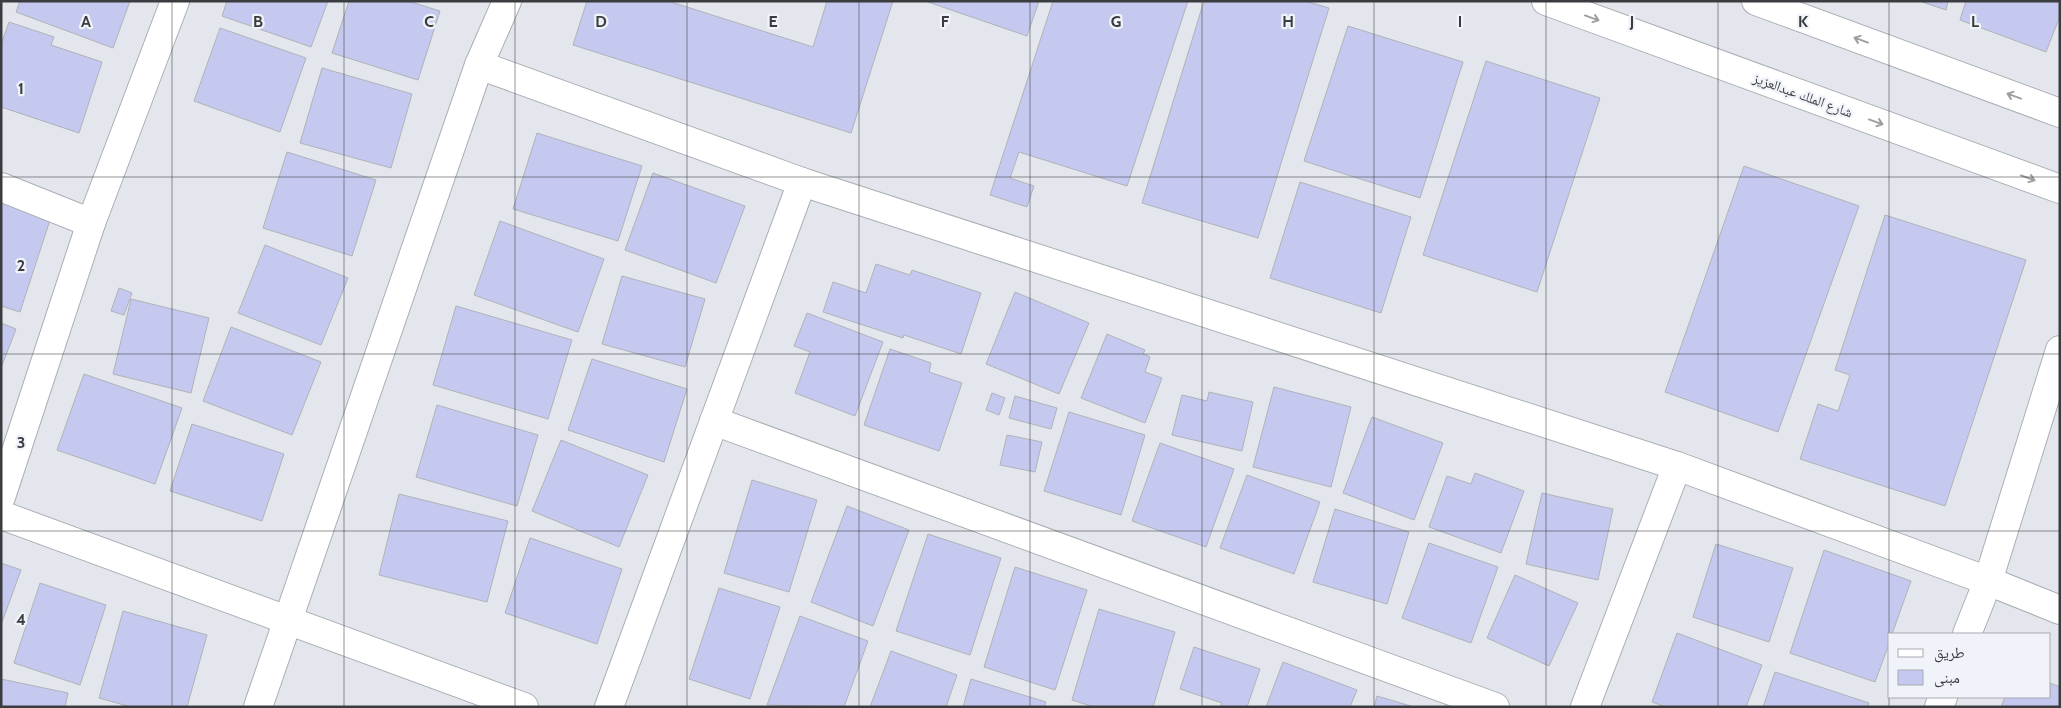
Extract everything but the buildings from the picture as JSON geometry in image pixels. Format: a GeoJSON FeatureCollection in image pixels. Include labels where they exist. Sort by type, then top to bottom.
{"type":"FeatureCollection","features":[{"type":"Feature","properties":{"kind":"street"},"geometry":{"type":"LineString","coordinates":[[1,497],[91,223],[175,1]]}},
{"type":"Feature","properties":{"kind":"street"},"geometry":{"type":"LineString","coordinates":[[258,707],[479,65],[507,1]]}},
{"type":"Feature","properties":{"kind":"street","name":"شارع الملك عبدالعزيز"},"geometry":{"type":"LineString","coordinates":[[1546,1],[2060,189]]}},
{"type":"Feature","properties":{"kind":"street"},"geometry":{"type":"LineString","coordinates":[[1756,1],[2060,113]]}},
{"type":"Feature","properties":{"kind":"street"},"geometry":{"type":"LineString","coordinates":[[479,65],[802,182],[1677,466],[1988,581],[2060,610]]}},
{"type":"Feature","properties":{"kind":"street"},"geometry":{"type":"LineString","coordinates":[[609,707],[802,182]]}},
{"type":"Feature","properties":{"kind":"street"},"geometry":{"type":"LineString","coordinates":[[1,187],[91,223]]}},
{"type":"Feature","properties":{"kind":"street"},"geometry":{"type":"LineString","coordinates":[[1967,633],[1988,581],[2060,350]]}},
{"type":"Feature","properties":{"kind":"street"},"geometry":{"type":"LineString","coordinates":[[714,421],[1495,707]]}},
{"type":"Feature","properties":{"kind":"street"},"geometry":{"type":"LineString","coordinates":[[1585,707],[1677,466]]}},
{"type":"Feature","properties":{"kind":"street"},"geometry":{"type":"LineString","coordinates":[[1,515],[524,707]]}}]}
